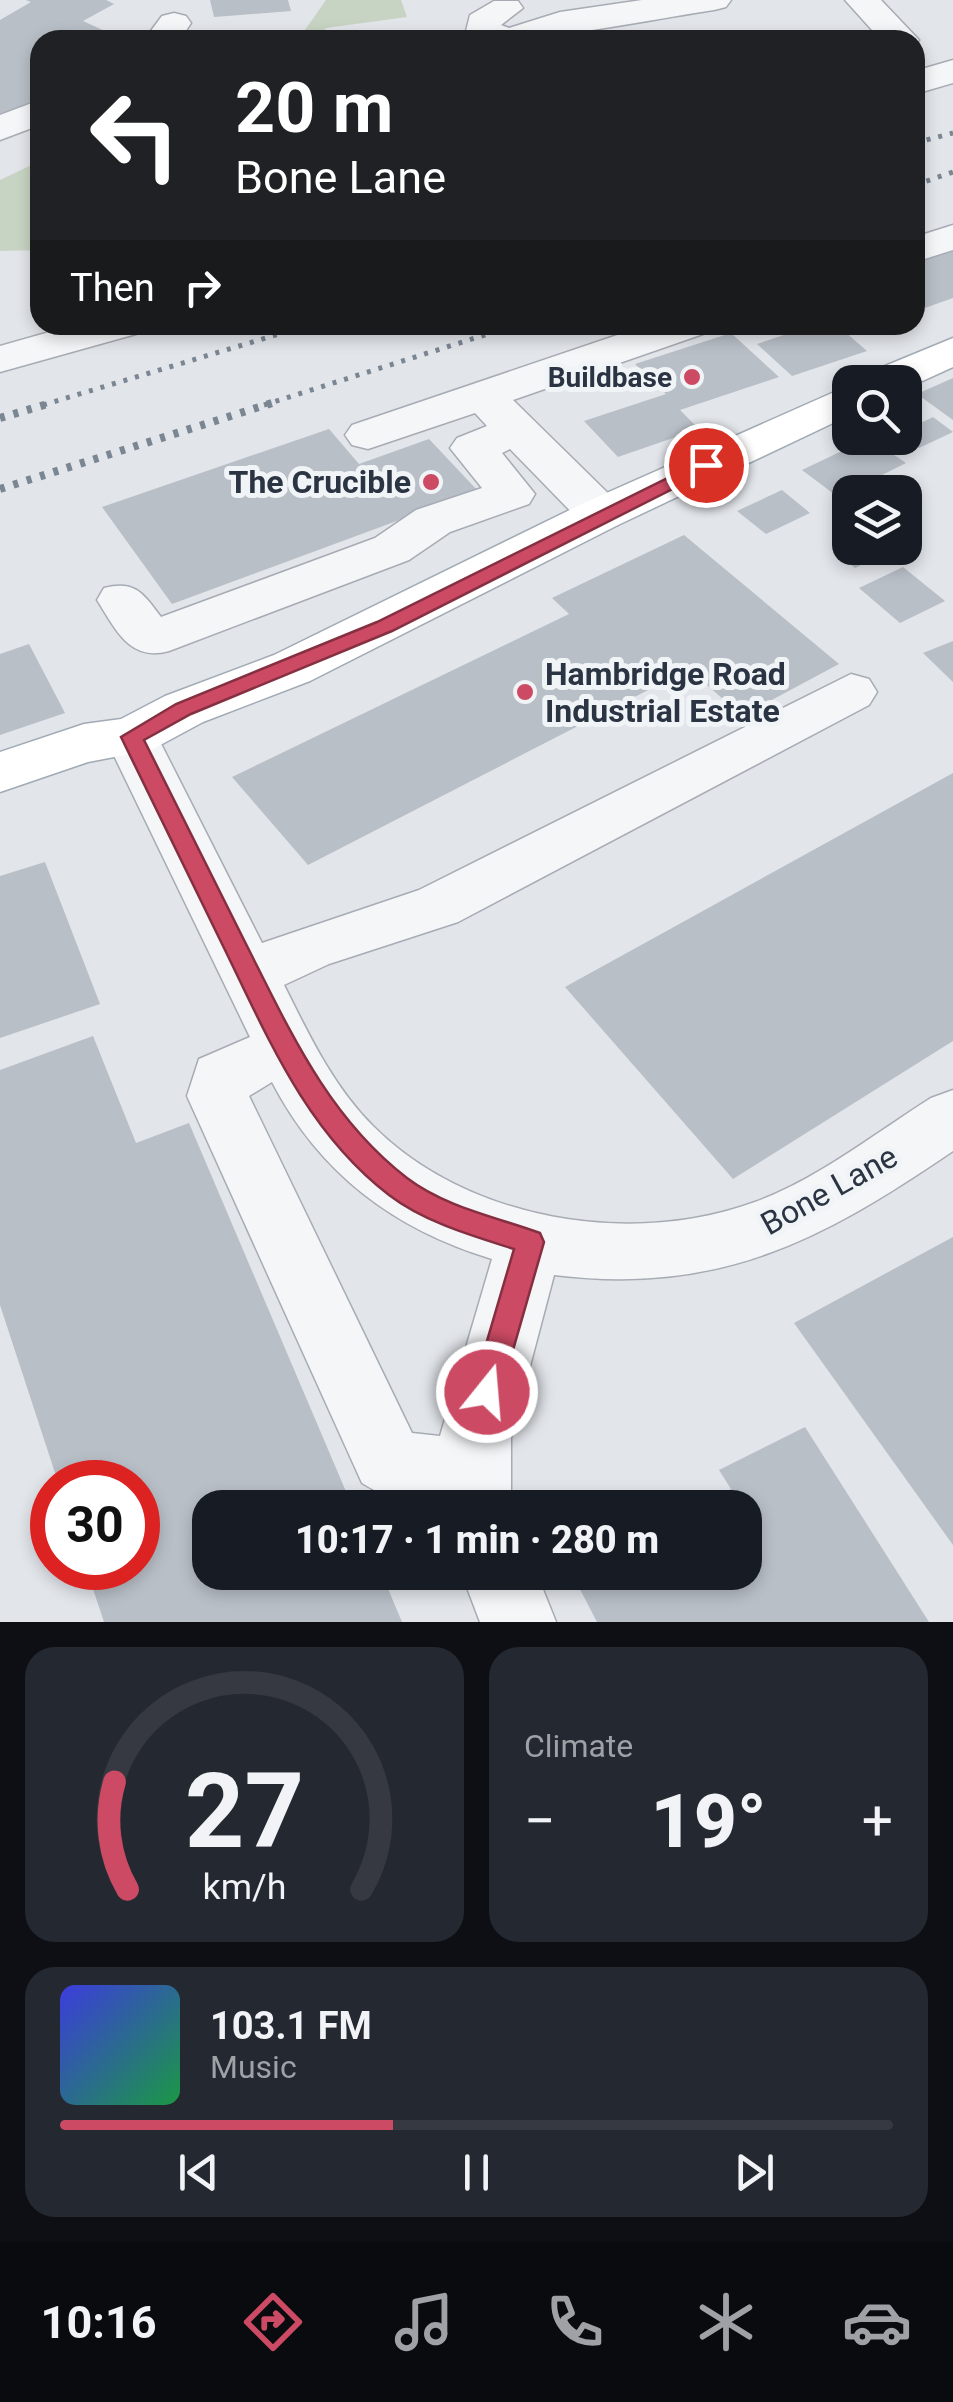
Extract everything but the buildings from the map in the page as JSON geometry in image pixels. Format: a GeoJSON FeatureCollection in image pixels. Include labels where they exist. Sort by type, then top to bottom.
{"type":"FeatureCollection","features":[{"type":"Feature","properties":{"kind":"main road"},"geometry":{"type":"LineString","coordinates":[[921,365],[953,350]]}},
{"type":"Feature","properties":{"kind":"main road"},"geometry":{"type":"LineString","coordinates":[[0,772],[84,743],[132,737],[184,709],[384,626],[602,514],[832,406]]}},
{"type":"Feature","properties":{"kind":"street"},"geometry":{"type":"LineString","coordinates":[[540,30],[560,22],[714,0]]}},
{"type":"Feature","properties":{"kind":"street"},"geometry":{"type":"LineString","coordinates":[[862,0],[891,30]]}},
{"type":"Feature","properties":{"kind":"street"},"geometry":{"type":"LineString","coordinates":[[0,128],[30,115]]}},
{"type":"Feature","properties":{"kind":"street"},"geometry":{"type":"LineString","coordinates":[[925,247],[953,238]]}},
{"type":"Feature","properties":{"kind":"street"},"geometry":{"type":"LineString","coordinates":[[0,360],[86,335]]}},
{"type":"Feature","properties":{"kind":"street"},"geometry":{"type":"LineString","coordinates":[[368,435],[499,413],[667,335]]}},
{"type":"Feature","properties":{"kind":"street"},"geometry":{"type":"LineString","coordinates":[[499,413],[602,514]]}},
{"type":"Feature","properties":{"kind":"street"},"geometry":{"type":"LineString","coordinates":[[122,600],[151,639],[392,549],[433,521],[512,494],[472,448],[499,413]]}},
{"type":"Feature","properties":{"kind":"street"},"geometry":{"type":"LineString","coordinates":[[250,975],[309,947],[438,906],[851,692]]}},
{"type":"Feature","properties":{"kind":"street","name":"Bone Lane"},"geometry":{"type":"LineString","coordinates":[[132,737],[306,1086],[348,1144],[401,1189],[469,1222],[530,1242],[624,1252],[667,1250],[754,1232],[826,1198],[953,1117]]}},
{"type":"Feature","properties":{"kind":"street"},"geometry":{"type":"LineString","coordinates":[[286,1049],[234,1068],[221,1077],[218,1096],[387,1458],[408,1471],[475,1490],[474,1438],[530,1242]]}},
{"type":"Feature","properties":{"kind":"street"},"geometry":{"type":"LineString","coordinates":[[505,1590],[518,1622]]}},
{"type":"Feature","properties":{"kind":"green space"},"geometry":{"type":"Polygon","coordinates":[[[326,0],[401,0],[407,17],[324,30],[305,30],[326,0]]]}},
{"type":"Feature","properties":{"kind":"green space"},"geometry":{"type":"Polygon","coordinates":[[[30,166],[30,250],[0,251],[0,180],[30,166]]]}},
{"type":"Feature","properties":{"kind":"railway"},"geometry":{"type":"LineString","coordinates":[[925,140],[953,133]]}},
{"type":"Feature","properties":{"kind":"railway"},"geometry":{"type":"LineString","coordinates":[[925,182],[953,172]]}},
{"type":"Feature","properties":{"kind":"railway"},"geometry":{"type":"LineString","coordinates":[[43,405],[276,335]]}},
{"type":"Feature","properties":{"kind":"railway"},"geometry":{"type":"LineString","coordinates":[[264,405],[484,335]]}},
{"type":"Feature","properties":{"kind":"railway"},"geometry":{"type":"LineString","coordinates":[[0,418],[51,403]]}},
{"type":"Feature","properties":{"kind":"railway"},"geometry":{"type":"LineString","coordinates":[[0,489],[272,403]]}},
{"type":"Feature","properties":{"kind":"place","name":"Buildbase"},"geometry":{"type":"Point","coordinates":[692,377]}},
{"type":"Feature","properties":{"kind":"place","name":"The Crucible"},"geometry":{"type":"Point","coordinates":[431,482]}},
{"type":"Feature","properties":{"kind":"place","name":"Hambridge Road Industrial Estate"},"geometry":{"type":"Point","coordinates":[525,692]}},
{"type":"Feature","properties":{"kind":"route"},"geometry":{"type":"LineString","coordinates":[[487,1392],[530,1242],[469,1222],[401,1189],[348,1144],[325,1115],[286,1049],[132,737],[184,709],[292,668],[384,626],[706,465]]}}]}
